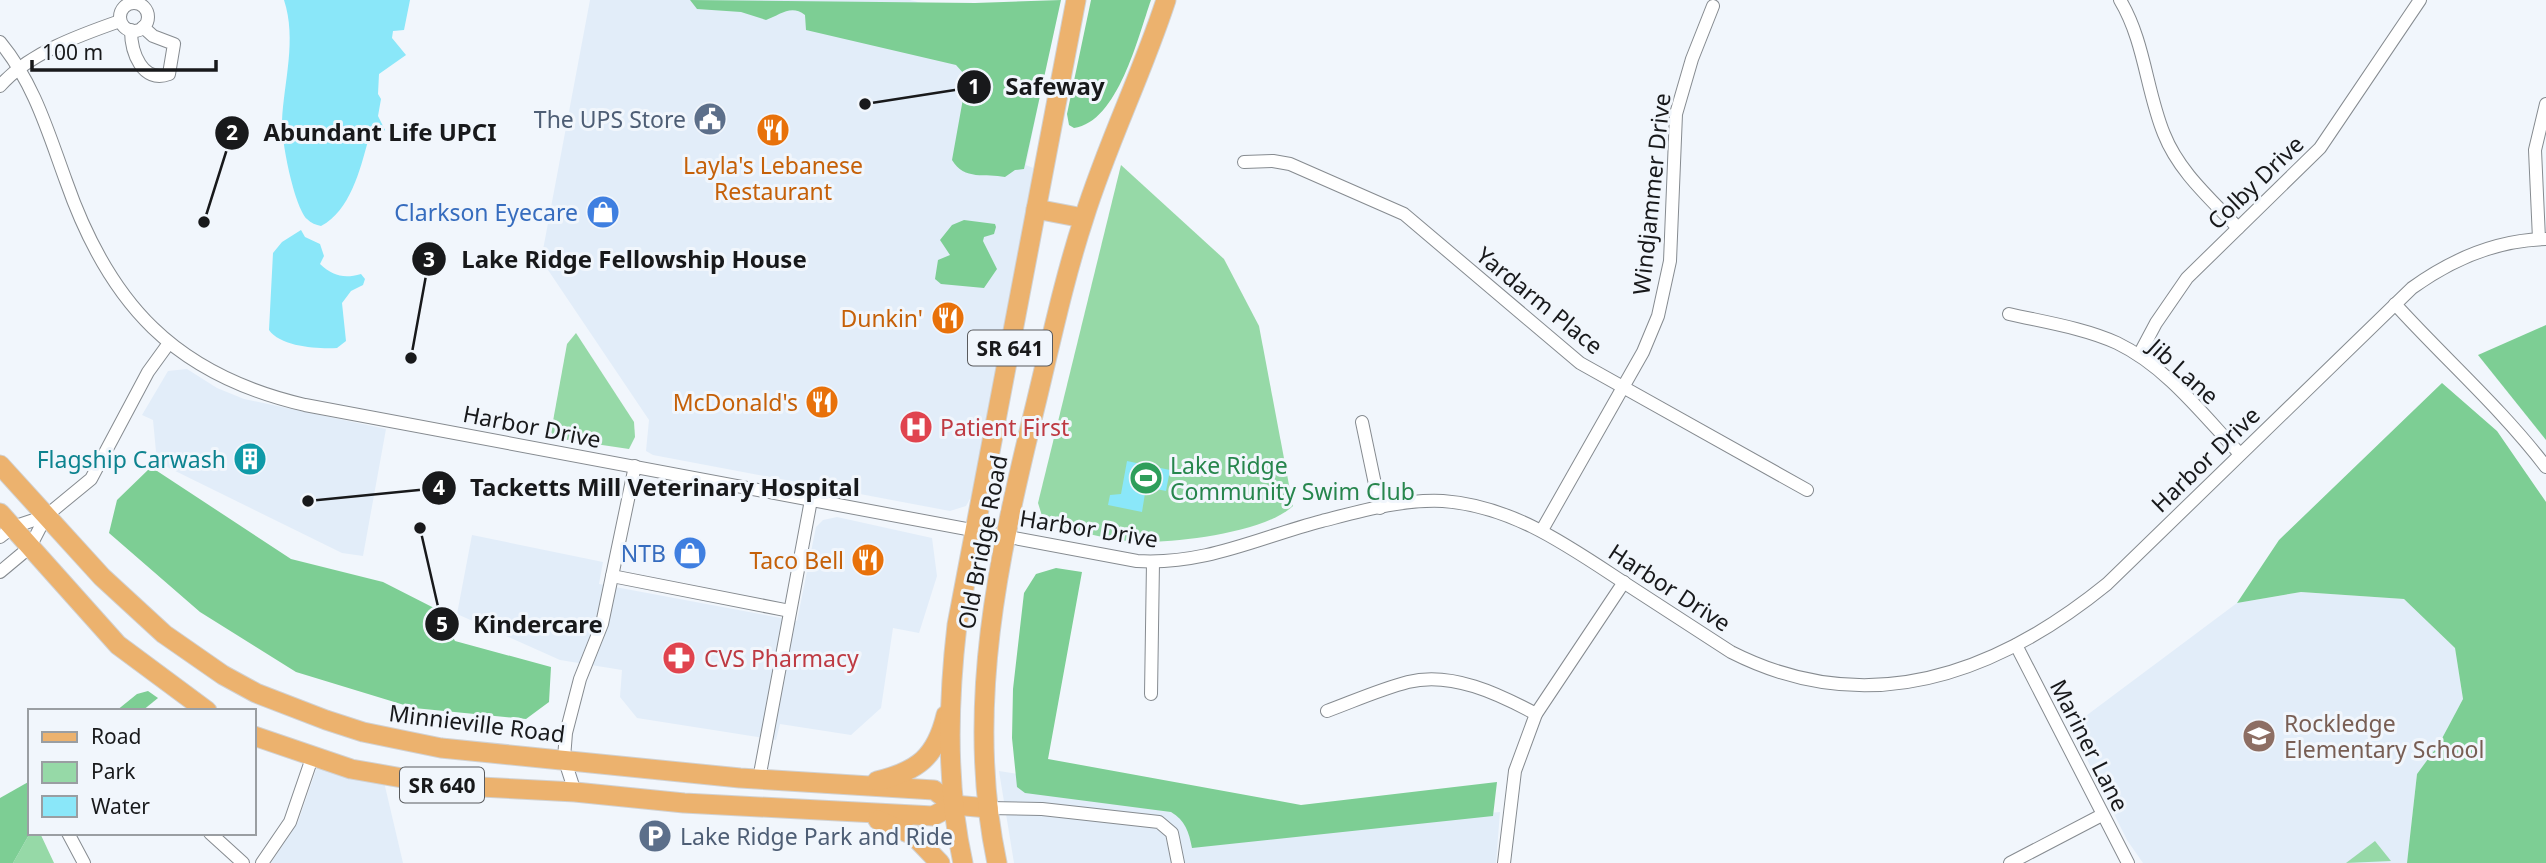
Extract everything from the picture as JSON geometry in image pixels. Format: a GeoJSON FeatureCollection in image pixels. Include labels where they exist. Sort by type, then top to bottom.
{"type":"FeatureCollection","features":[{"type":"Feature","properties":{"kind":"main road","name":"Old Bridge Road"},"geometry":{"type":"LineString","coordinates":[[964,863],[954,805],[951,696],[957,625],[1076,0]]}},
{"type":"Feature","properties":{"kind":"main road","name":"Old Bridge Road"},"geometry":{"type":"LineString","coordinates":[[997,863],[988,808],[983,694],[992,606],[1024,450],[1083,218],[1166,0]]}},
{"type":"Feature","properties":{"kind":"main road"},"geometry":{"type":"LineString","coordinates":[[1036,209],[1083,218]]}},
{"type":"Feature","properties":{"kind":"main road","name":"Minnieville Road"},"geometry":{"type":"LineString","coordinates":[[0,465],[134,609],[195,657],[256,694],[326,720],[400,741],[653,770],[934,790],[954,805],[988,808]]}},
{"type":"Feature","properties":{"kind":"main road"},"geometry":{"type":"LineString","coordinates":[[4,526],[30,547],[118,645],[204,709]]}},
{"type":"Feature","properties":{"kind":"main road"},"geometry":{"type":"LineString","coordinates":[[862,785],[900,775],[921,763],[939,738],[951,696]]}},
{"type":"Feature","properties":{"kind":"main road","name":"Minnieville Road"},"geometry":{"type":"LineString","coordinates":[[256,737],[312,758],[380,776],[420,782],[575,792],[684,803],[933,816],[954,805]]}},
{"type":"Feature","properties":{"kind":"main road"},"geometry":{"type":"LineString","coordinates":[[857,812],[909,832],[926,845],[940,863]]}},
{"type":"Feature","properties":{"kind":"street"},"geometry":{"type":"LineString","coordinates":[[2120,0],[2135,30],[2161,127],[2175,157],[2194,183],[2238,228]]}},
{"type":"Feature","properties":{"kind":"street","name":"Colby Drive"},"geometry":{"type":"LineString","coordinates":[[2139,355],[2156,323],[2187,278],[2320,148],[2420,0]]}},
{"type":"Feature","properties":{"kind":"street"},"geometry":{"type":"LineString","coordinates":[[0,86],[20,69],[63,44],[120,21],[137,29],[147,14],[138,2],[126,5],[121,12],[120,21]]}},
{"type":"Feature","properties":{"kind":"street","name":"Windjammer Drive"},"geometry":{"type":"LineString","coordinates":[[1542,530],[1648,342],[1666,289],[1670,261],[1676,114],[1692,60],[1713,6]]}},
{"type":"Feature","properties":{"kind":"street","name":"Harbor Drive"},"geometry":{"type":"LineString","coordinates":[[0,42],[20,69],[43,118],[95,253],[124,297],[169,343],[213,373],[275,398],[1153,562],[1216,555],[1320,521],[1408,502],[1466,504],[1498,510],[1542,530],[1731,652],[1756,665],[1809,682],[1864,687],[1914,681],[1978,662],[2016,645],[2060,619],[2107,584],[2395,304],[2433,273],[2455,261],[2501,246],[2543,239]]}},
{"type":"Feature","properties":{"kind":"street"},"geometry":{"type":"LineString","coordinates":[[2543,239],[2535,150],[2546,104]]}},
{"type":"Feature","properties":{"kind":"street","name":"Yardarm Place"},"geometry":{"type":"LineString","coordinates":[[1244,162],[1273,161],[1290,164],[1404,214],[1552,342],[1623,387],[1807,490]]}},
{"type":"Feature","properties":{"kind":"street"},"geometry":{"type":"LineString","coordinates":[[2395,304],[2443,357],[2485,396],[2546,467]]}},
{"type":"Feature","properties":{"kind":"street","name":"Jib Lane"},"geometry":{"type":"LineString","coordinates":[[2008,314],[2096,335],[2139,355],[2166,377],[2240,454]]}},
{"type":"Feature","properties":{"kind":"street"},"geometry":{"type":"LineString","coordinates":[[0,572],[30,547],[46,516],[91,479],[148,372],[169,343]]}},
{"type":"Feature","properties":{"kind":"street"},"geometry":{"type":"LineString","coordinates":[[1363,422],[1380,508]]}},
{"type":"Feature","properties":{"kind":"street"},"geometry":{"type":"LineString","coordinates":[[575,792],[565,758],[572,706],[599,634],[635,466]]}},
{"type":"Feature","properties":{"kind":"street"},"geometry":{"type":"LineString","coordinates":[[759,779],[811,500]]}},
{"type":"Feature","properties":{"kind":"street"},"geometry":{"type":"LineString","coordinates":[[4,526],[46,516]]}},
{"type":"Feature","properties":{"kind":"street"},"geometry":{"type":"LineString","coordinates":[[1151,694],[1153,562]]}},
{"type":"Feature","properties":{"kind":"street"},"geometry":{"type":"LineString","coordinates":[[612,576],[790,611]]}},
{"type":"Feature","properties":{"kind":"street"},"geometry":{"type":"LineString","coordinates":[[1504,863],[1515,771],[1536,714],[1624,582]]}},
{"type":"Feature","properties":{"kind":"street","name":"Mariner Lane"},"geometry":{"type":"LineString","coordinates":[[2016,645],[2128,863]]}},
{"type":"Feature","properties":{"kind":"street"},"geometry":{"type":"LineString","coordinates":[[1327,711],[1409,681],[1428,679],[1462,683],[1490,692],[1536,714]]}},
{"type":"Feature","properties":{"kind":"street"},"geometry":{"type":"LineString","coordinates":[[262,863],[290,822],[312,758]]}},
{"type":"Feature","properties":{"kind":"street"},"geometry":{"type":"LineString","coordinates":[[988,808],[1042,809],[1158,822],[1172,833],[1178,863]]}},
{"type":"Feature","properties":{"kind":"street"},"geometry":{"type":"LineString","coordinates":[[2010,863],[2102,815]]}},
{"type":"Feature","properties":{"kind":"street"},"geometry":{"type":"LineString","coordinates":[[69,835],[84,863]]}},
{"type":"Feature","properties":{"kind":"street"},"geometry":{"type":"LineString","coordinates":[[212,835],[243,863]]}},
{"type":"Feature","properties":{"kind":"shaded area"},"geometry":{"type":"Polygon","coordinates":[[[590,0],[910,0],[1052,36],[1026,165],[1033,168],[1025,240],[971,497],[966,506],[950,511],[653,455],[646,451],[649,420],[546,267],[542,255],[590,0]]]}},
{"type":"Feature","properties":{"kind":"shaded area"},"geometry":{"type":"Polygon","coordinates":[[[187,369],[217,388],[244,399],[386,429],[363,556],[342,553],[157,462],[153,420],[142,415],[168,371],[187,369]]]}},
{"type":"Feature","properties":{"kind":"shaded area"},"geometry":{"type":"Polygon","coordinates":[[[837,517],[932,538],[937,576],[919,633],[893,628],[881,708],[851,735],[780,724],[776,740],[637,718],[620,697],[622,670],[560,660],[457,614],[472,535],[603,562],[599,584],[797,621],[816,527],[823,520],[837,517]]]}},
{"type":"Feature","properties":{"kind":"shaded area","name":"Rockledge Elementary School"},"geometry":{"type":"Polygon","coordinates":[[[2301,592],[2404,599],[2455,648],[2463,699],[2439,744],[2417,774],[2407,863],[2143,863],[2127,840],[2071,727],[2237,603],[2301,592]]]}},
{"type":"Feature","properties":{"kind":"shaded area"},"geometry":{"type":"Polygon","coordinates":[[[317,767],[384,782],[403,863],[271,863],[298,822],[317,767]]]}},
{"type":"Feature","properties":{"kind":"shaded area"},"geometry":{"type":"Polygon","coordinates":[[[999,771],[1201,802],[1205,839],[1500,812],[1496,863],[1014,863],[999,771]]]}},
{"type":"Feature","properties":{"kind":"green space"},"geometry":{"type":"Polygon","coordinates":[[[690,0],[975,3],[1061,0],[1024,169],[1015,170],[1005,177],[976,175],[963,171],[952,160],[966,82],[965,75],[956,65],[806,30],[805,15],[795,10],[766,20],[741,12],[697,9],[690,0]]]}},
{"type":"Feature","properties":{"kind":"green space"},"geometry":{"type":"Polygon","coordinates":[[[1091,0],[1151,0],[1133,55],[1114,95],[1103,111],[1089,122],[1074,128],[1069,125],[1067,114],[1091,0]]]}},
{"type":"Feature","properties":{"kind":"green space"},"geometry":{"type":"Polygon","coordinates":[[[1121,165],[1224,259],[1259,326],[1293,506],[1263,523],[1222,534],[1143,542],[1092,535],[1043,519],[1038,503],[1121,165]]]}},
{"type":"Feature","properties":{"kind":"green space"},"geometry":{"type":"Polygon","coordinates":[[[964,220],[995,224],[996,227],[994,234],[984,237],[983,241],[997,269],[984,288],[941,284],[935,279],[938,260],[950,255],[940,240],[952,225],[964,220]]]}},
{"type":"Feature","properties":{"kind":"green space"},"geometry":{"type":"Polygon","coordinates":[[[2546,325],[2546,440],[2478,355],[2546,325]]]}},
{"type":"Feature","properties":{"kind":"green space"},"geometry":{"type":"Polygon","coordinates":[[[576,333],[634,422],[635,437],[629,449],[555,438],[551,432],[567,344],[576,333]]]}},
{"type":"Feature","properties":{"kind":"green space"},"geometry":{"type":"Polygon","coordinates":[[[2442,383],[2497,431],[2546,502],[2546,863],[2407,863],[2417,774],[2439,744],[2463,699],[2455,648],[2404,599],[2301,592],[2237,603],[2279,540],[2442,383]]]}},
{"type":"Feature","properties":{"kind":"green space"},"geometry":{"type":"Polygon","coordinates":[[[151,467],[291,559],[383,582],[438,610],[455,641],[551,667],[549,702],[526,719],[414,708],[296,672],[200,612],[109,533],[117,500],[151,467]]]}},
{"type":"Feature","properties":{"kind":"green space"},"geometry":{"type":"Polygon","coordinates":[[[1056,568],[1082,572],[1048,759],[1301,805],[1497,782],[1493,816],[1192,848],[1186,827],[1171,812],[1025,793],[1017,787],[1012,738],[1013,689],[1024,593],[1036,574],[1056,568]]]}},
{"type":"Feature","properties":{"kind":"green space"},"geometry":{"type":"Polygon","coordinates":[[[148,691],[158,698],[144,709],[118,709],[137,694],[148,691]]]}},
{"type":"Feature","properties":{"kind":"green space"},"geometry":{"type":"Polygon","coordinates":[[[28,782],[29,835],[13,863],[0,863],[0,798],[28,782]]]}},
{"type":"Feature","properties":{"kind":"green space"},"geometry":{"type":"Polygon","coordinates":[[[29,835],[41,835],[54,863],[13,863],[29,835]]]}},
{"type":"Feature","properties":{"kind":"green space"},"geometry":{"type":"Polygon","coordinates":[[[2375,841],[2391,861],[2346,863],[2375,841]]]}},
{"type":"Feature","properties":{"kind":"water"},"geometry":{"type":"Polygon","coordinates":[[[284,0],[410,0],[404,30],[393,31],[392,38],[406,55],[379,74],[378,94],[381,99],[378,116],[385,130],[368,141],[347,200],[331,219],[321,226],[307,219],[297,201],[284,142],[282,121],[290,45],[284,0]]]}},
{"type":"Feature","properties":{"kind":"water"},"geometry":{"type":"Polygon","coordinates":[[[301,230],[305,237],[320,244],[324,256],[320,264],[325,268],[344,276],[361,274],[365,279],[363,285],[351,291],[342,303],[346,341],[337,348],[291,343],[275,336],[269,330],[273,253],[282,242],[301,230]]]}},
{"type":"Feature","properties":{"kind":"water","name":"Lake Ridge Community Swim Club"},"geometry":{"type":"Polygon","coordinates":[[[1127,461],[1170,470],[1166,491],[1146,487],[1142,512],[1108,505],[1110,495],[1121,494],[1127,461]]]}},
{"type":"Feature","properties":{"kind":"place","name":"Safeway"},"geometry":{"type":"Point","coordinates":[865,104]}},
{"type":"Feature","properties":{"kind":"place","name":"The UPS Store"},"geometry":{"type":"Point","coordinates":[710,119]}},
{"type":"Feature","properties":{"kind":"place","name":"Layla's Lebanese Restaurant"},"geometry":{"type":"Point","coordinates":[773,130]}},
{"type":"Feature","properties":{"kind":"place","name":"Clarkson Eyecare"},"geometry":{"type":"Point","coordinates":[603,212]}},
{"type":"Feature","properties":{"kind":"place","name":"Abundant Life UPCI"},"geometry":{"type":"Point","coordinates":[204,222]}},
{"type":"Feature","properties":{"kind":"place","name":"Dunkin'"},"geometry":{"type":"Point","coordinates":[948,318]}},
{"type":"Feature","properties":{"kind":"place","name":"Lake Ridge Fellowship House"},"geometry":{"type":"Point","coordinates":[411,358]}},
{"type":"Feature","properties":{"kind":"place","name":"McDonald's"},"geometry":{"type":"Point","coordinates":[822,402]}},
{"type":"Feature","properties":{"kind":"place","name":"Patient First"},"geometry":{"type":"Point","coordinates":[916,427]}},
{"type":"Feature","properties":{"kind":"place","name":"Flagship Carwash"},"geometry":{"type":"Point","coordinates":[250,459]}},
{"type":"Feature","properties":{"kind":"place","name":"Lake Ridge Community Swim Club"},"geometry":{"type":"Point","coordinates":[1146,478]}},
{"type":"Feature","properties":{"kind":"place","name":"Tacketts Mill Veterinary Hospital"},"geometry":{"type":"Point","coordinates":[308,501]}},
{"type":"Feature","properties":{"kind":"place","name":"Kindercare"},"geometry":{"type":"Point","coordinates":[420,528]}},
{"type":"Feature","properties":{"kind":"place","name":"NTB"},"geometry":{"type":"Point","coordinates":[690,553]}},
{"type":"Feature","properties":{"kind":"place","name":"Taco Bell"},"geometry":{"type":"Point","coordinates":[868,560]}},
{"type":"Feature","properties":{"kind":"place","name":"CVS Pharmacy"},"geometry":{"type":"Point","coordinates":[679,658]}},
{"type":"Feature","properties":{"kind":"place","name":"Rockledge Elementary School"},"geometry":{"type":"Point","coordinates":[2259,736]}},
{"type":"Feature","properties":{"kind":"place","name":"Lake Ridge Park and Ride"},"geometry":{"type":"Point","coordinates":[655,836]}}]}
